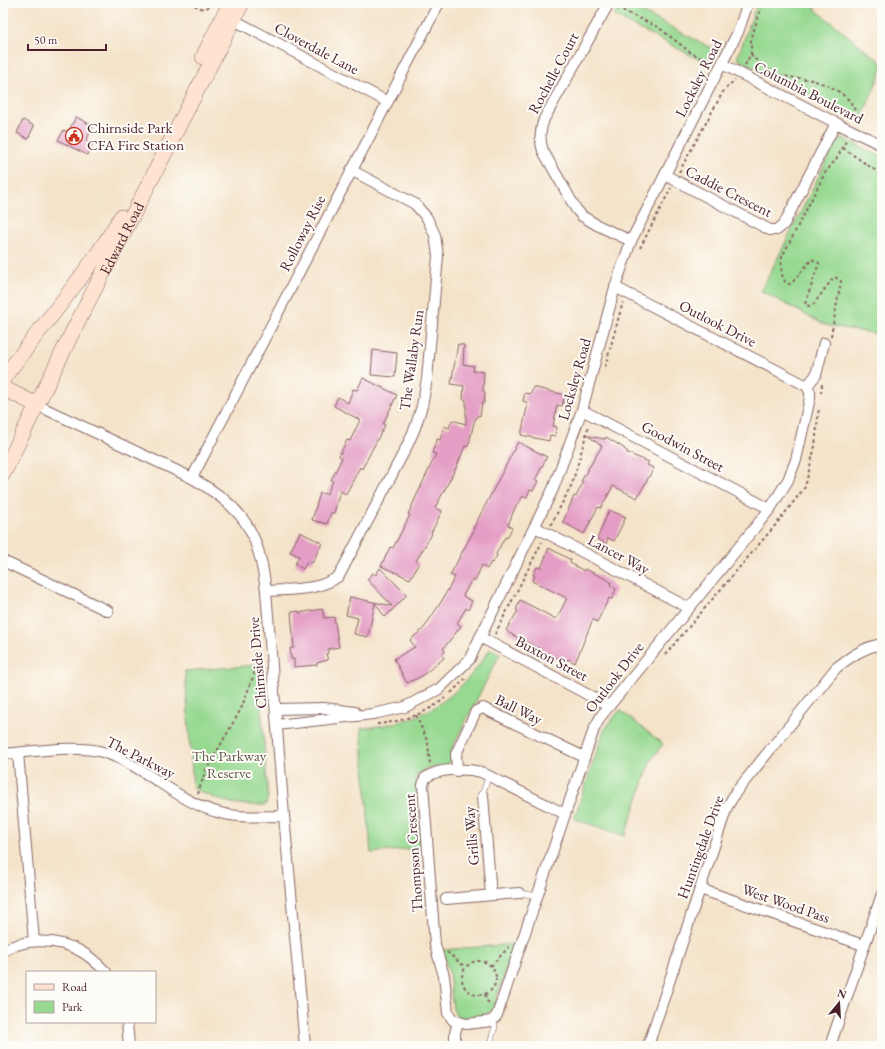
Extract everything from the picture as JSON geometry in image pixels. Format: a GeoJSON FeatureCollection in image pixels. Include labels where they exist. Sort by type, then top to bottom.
{"type":"FeatureCollection","features":[{"type":"Feature","properties":{"kind":"main road","name":"Edward Road"},"geometry":{"type":"LineString","coordinates":[[3,379],[29,342],[76,285],[110,234],[226,10],[242,3]]}},
{"type":"Feature","properties":{"kind":"main road","name":"Edward Road"},"geometry":{"type":"LineString","coordinates":[[3,474],[169,143],[226,10]]}},
{"type":"Feature","properties":{"kind":"main road"},"geometry":{"type":"LineString","coordinates":[[3,388],[37,405]]}},
{"type":"Feature","properties":{"kind":"street","name":"Rolloway Rise"},"geometry":{"type":"LineString","coordinates":[[192,478],[386,101],[439,3]]}},
{"type":"Feature","properties":{"kind":"street","name":"Rochelle Court"},"geometry":{"type":"LineString","coordinates":[[609,3],[544,119],[541,128],[540,143],[576,209],[582,216],[631,241]]}},
{"type":"Feature","properties":{"kind":"street","name":"Locksley Road"},"geometry":{"type":"LineString","coordinates":[[277,725],[373,714],[405,707],[439,689],[469,660],[553,489],[582,410],[615,287],[631,241],[717,75],[738,32],[748,3]]}},
{"type":"Feature","properties":{"kind":"street","name":"Cloverdale Lane"},"geometry":{"type":"LineString","coordinates":[[226,10],[386,101]]}},
{"type":"Feature","properties":{"kind":"street","name":"Columbia Boulevard"},"geometry":{"type":"LineString","coordinates":[[722,64],[882,145]]}},
{"type":"Feature","properties":{"kind":"street","name":"Caddie Crescent"},"geometry":{"type":"LineString","coordinates":[[665,175],[770,230],[777,230],[784,224],[836,123]]}},
{"type":"Feature","properties":{"kind":"street","name":"The Wallaby Run"},"geometry":{"type":"LineString","coordinates":[[266,591],[316,587],[329,583],[339,576],[416,428],[422,406],[427,373],[438,256],[435,235],[427,218],[415,204],[351,170]]}},
{"type":"Feature","properties":{"kind":"street","name":"Outlook Drive"},"geometry":{"type":"LineString","coordinates":[[494,1019],[500,1008],[594,729],[609,706],[770,509],[788,480],[796,460],[810,398],[810,392],[807,386],[615,287]]}},
{"type":"Feature","properties":{"kind":"street"},"geometry":{"type":"LineString","coordinates":[[807,386],[816,376],[824,343]]}},
{"type":"Feature","properties":{"kind":"street","name":"Chirnside Drive"},"geometry":{"type":"LineString","coordinates":[[37,405],[192,478],[231,504],[250,528],[263,568],[266,591],[284,816],[305,1046]]}},
{"type":"Feature","properties":{"kind":"street","name":"Goodwin Street"},"geometry":{"type":"LineString","coordinates":[[582,410],[770,509]]}},
{"type":"Feature","properties":{"kind":"street","name":"Lancer Way"},"geometry":{"type":"LineString","coordinates":[[535,527],[689,608]]}},
{"type":"Feature","properties":{"kind":"street"},"geometry":{"type":"LineString","coordinates":[[3,561],[108,611]]}},
{"type":"Feature","properties":{"kind":"street","name":"Buxton Street"},"geometry":{"type":"LineString","coordinates":[[480,637],[609,706]]}},
{"type":"Feature","properties":{"kind":"street","name":"Huntingdale Drive"},"geometry":{"type":"LineString","coordinates":[[648,1046],[727,806],[736,792],[836,668],[851,656],[872,646],[882,644]]}},
{"type":"Feature","properties":{"kind":"street","name":"Locksley Road"},"geometry":{"type":"LineString","coordinates":[[276,709],[324,708],[373,714]]}},
{"type":"Feature","properties":{"kind":"street","name":"Ball Way"},"geometry":{"type":"LineString","coordinates":[[457,771],[456,754],[476,711],[483,708],[584,757]]}},
{"type":"Feature","properties":{"kind":"street","name":"The Parkway"},"geometry":{"type":"LineString","coordinates":[[3,754],[75,749],[107,753],[194,803],[216,812],[235,816],[284,816]]}},
{"type":"Feature","properties":{"kind":"street"},"geometry":{"type":"LineString","coordinates":[[18,753],[34,941]]}},
{"type":"Feature","properties":{"kind":"street"},"geometry":{"type":"LineString","coordinates":[[431,774],[474,771],[489,775],[565,814]]}},
{"type":"Feature","properties":{"kind":"street","name":"Thompson Crescent"},"geometry":{"type":"LineString","coordinates":[[431,774],[425,778],[423,785],[439,899],[435,946],[444,976],[448,1013],[458,1022]]}},
{"type":"Feature","properties":{"kind":"street","name":"Grills Way"},"geometry":{"type":"LineString","coordinates":[[483,796],[491,895]]}},
{"type":"Feature","properties":{"kind":"street","name":"West Wood Pass"},"geometry":{"type":"LineString","coordinates":[[700,889],[863,945]]}},
{"type":"Feature","properties":{"kind":"street"},"geometry":{"type":"LineString","coordinates":[[439,899],[519,893]]}},
{"type":"Feature","properties":{"kind":"street"},"geometry":{"type":"LineString","coordinates":[[830,1046],[863,945],[882,894]]}},
{"type":"Feature","properties":{"kind":"street"},"geometry":{"type":"LineString","coordinates":[[3,951],[34,941],[65,945],[81,951],[105,971]]}},
{"type":"Feature","properties":{"kind":"street"},"geometry":{"type":"LineString","coordinates":[[455,1046],[455,1033],[458,1022],[466,1024],[494,1019]]}},
{"type":"Feature","properties":{"kind":"street"},"geometry":{"type":"LineString","coordinates":[[127,1023],[129,1046]]}},
{"type":"Feature","properties":{"kind":"lane","name":"Grills Way"},"geometry":{"type":"LineString","coordinates":[[483,796],[489,775]]}},
{"type":"Feature","properties":{"kind":"lane"},"geometry":{"type":"LineString","coordinates":[[519,893],[538,896]]}},
{"type":"Feature","properties":{"kind":"lane","name":"Outlook Drive"},"geometry":{"type":"LineString","coordinates":[[489,1046],[495,1027],[494,1019]]}},
{"type":"Feature","properties":{"kind":"path"},"geometry":{"type":"LineString","coordinates":[[189,3],[203,9],[226,10]]}},
{"type":"Feature","properties":{"kind":"path"},"geometry":{"type":"LineString","coordinates":[[639,250],[724,90],[741,74],[751,54],[751,39],[763,3]]}},
{"type":"Feature","properties":{"kind":"path"},"geometry":{"type":"LineString","coordinates":[[602,16],[610,20],[616,8],[658,26],[690,52],[711,63],[707,70],[717,75]]}},
{"type":"Feature","properties":{"kind":"path"},"geometry":{"type":"LineString","coordinates":[[751,54],[761,65],[775,73],[786,77],[816,81],[841,94],[854,105],[856,114],[843,148],[825,173],[782,257],[781,269],[784,280],[787,284],[791,284],[812,259],[819,263],[805,304],[807,306],[813,305],[833,278],[836,277],[840,281],[833,323]]}},
{"type":"Feature","properties":{"kind":"path"},"geometry":{"type":"LineString","coordinates":[[843,148],[882,175]]}},
{"type":"Feature","properties":{"kind":"path"},"geometry":{"type":"LineString","coordinates":[[605,369],[626,293]]}},
{"type":"Feature","properties":{"kind":"path"},"geometry":{"type":"LineString","coordinates":[[490,643],[572,484],[592,415]]}},
{"type":"Feature","properties":{"kind":"path"},"geometry":{"type":"LineString","coordinates":[[194,803],[205,772],[241,709],[259,661]]}},
{"type":"Feature","properties":{"kind":"path"},"geometry":{"type":"LineString","coordinates":[[376,725],[400,720],[434,707],[461,685],[470,674]]}},
{"type":"Feature","properties":{"kind":"path"},"geometry":{"type":"LineString","coordinates":[[416,715],[428,743],[431,774]]}},
{"type":"Feature","properties":{"kind":"path"},"geometry":{"type":"LineString","coordinates":[[490,966],[512,944]]}},
{"type":"Feature","properties":{"kind":"path"},"geometry":{"type":"LineString","coordinates":[[445,949],[466,967]]}},
{"type":"Feature","properties":{"kind":"path"},"geometry":{"type":"LineString","coordinates":[[475,962],[486,963],[490,966],[496,976],[494,987],[490,992],[479,996],[468,992],[462,983],[461,978],[466,967],[475,962]]}},
{"type":"Feature","properties":{"kind":"green space"},"geometry":{"type":"Polygon","coordinates":[[[621,3],[625,3],[715,50],[708,64],[614,16],[621,3]]]}},
{"type":"Feature","properties":{"kind":"green space"},"geometry":{"type":"Polygon","coordinates":[[[757,3],[814,3],[816,10],[882,63],[882,69],[861,120],[737,59],[757,3]]]}},
{"type":"Feature","properties":{"kind":"green space"},"geometry":{"type":"Polygon","coordinates":[[[842,138],[882,157],[882,335],[825,325],[761,291],[836,142],[842,138]]]}},
{"type":"Feature","properties":{"kind":"green space"},"geometry":{"type":"Polygon","coordinates":[[[490,649],[500,654],[452,748],[450,763],[447,766],[426,768],[416,776],[420,848],[371,853],[361,728],[383,726],[402,721],[420,715],[436,706],[451,695],[464,682],[490,649]]]}},
{"type":"Feature","properties":{"kind":"green space","name":"The Parkway Reserve"},"geometry":{"type":"Polygon","coordinates":[[[258,665],[268,796],[266,805],[236,804],[211,797],[193,788],[185,671],[258,665]]]}},
{"type":"Feature","properties":{"kind":"green space"},"geometry":{"type":"Polygon","coordinates":[[[620,710],[663,744],[651,760],[625,836],[574,819],[604,730],[620,710]]]}},
{"type":"Feature","properties":{"kind":"green space"},"geometry":{"type":"Polygon","coordinates":[[[515,944],[493,1009],[485,1015],[476,1018],[465,1018],[456,1015],[453,1009],[449,973],[442,950],[515,944]]]}},
{"type":"Feature","properties":{"kind":"building","name":"Chirnside Park CFA Fire Station"},"geometry":{"type":"Polygon","coordinates":[[[76,117],[93,126],[86,141],[92,144],[87,155],[58,140],[64,130],[68,132],[76,117]]]}},
{"type":"Feature","properties":{"kind":"building"},"geometry":{"type":"Polygon","coordinates":[[[23,120],[34,126],[28,139],[17,133],[23,120]]]}},
{"type":"Feature","properties":{"kind":"building"},"geometry":{"type":"Polygon","coordinates":[[[458,344],[464,345],[463,364],[474,366],[473,371],[484,372],[484,403],[482,403],[480,416],[478,415],[474,422],[469,444],[467,447],[465,446],[457,466],[435,508],[442,511],[431,533],[432,534],[416,561],[419,563],[410,579],[381,566],[390,547],[393,548],[410,515],[408,514],[436,454],[432,453],[437,439],[440,440],[444,426],[449,428],[452,420],[466,424],[466,400],[463,399],[464,386],[451,384],[458,344]]]}},
{"type":"Feature","properties":{"kind":"building"},"geometry":{"type":"Polygon","coordinates":[[[373,350],[397,353],[395,377],[371,375],[373,350]]]}},
{"type":"Feature","properties":{"kind":"building"},"geometry":{"type":"Polygon","coordinates":[[[363,378],[397,395],[383,424],[385,425],[362,469],[360,467],[346,494],[340,491],[334,513],[331,513],[327,524],[312,520],[320,493],[327,494],[333,481],[331,480],[342,458],[339,456],[347,440],[350,441],[360,420],[334,406],[338,397],[348,403],[353,389],[357,390],[363,378]]]}},
{"type":"Feature","properties":{"kind":"building"},"geometry":{"type":"Polygon","coordinates":[[[533,387],[565,395],[562,406],[557,405],[553,426],[557,427],[555,436],[550,435],[549,441],[521,435],[528,403],[523,401],[525,393],[531,394],[533,387]]]}},
{"type":"Feature","properties":{"kind":"building"},"geometry":{"type":"Polygon","coordinates":[[[588,436],[605,439],[606,437],[624,448],[628,452],[627,453],[649,462],[647,465],[654,468],[637,498],[613,486],[601,508],[598,507],[584,534],[563,522],[574,496],[576,497],[583,482],[581,481],[602,446],[588,436]]]}},
{"type":"Feature","properties":{"kind":"building"},"geometry":{"type":"Polygon","coordinates":[[[518,442],[547,457],[535,480],[538,481],[533,491],[530,490],[526,498],[523,496],[515,508],[508,525],[512,528],[507,538],[505,537],[496,554],[497,556],[487,569],[482,565],[475,581],[472,579],[463,596],[472,601],[468,610],[466,608],[457,623],[461,626],[443,649],[445,651],[442,655],[444,658],[422,676],[407,683],[394,659],[415,647],[410,640],[424,628],[441,602],[455,577],[450,575],[518,442]]]}},
{"type":"Feature","properties":{"kind":"building"},"geometry":{"type":"Polygon","coordinates":[[[609,510],[626,517],[614,541],[608,538],[606,544],[597,539],[609,510]]]}},
{"type":"Feature","properties":{"kind":"building"},"geometry":{"type":"Polygon","coordinates":[[[300,532],[322,543],[312,563],[308,561],[303,569],[295,564],[299,556],[290,552],[300,532]]]}},
{"type":"Feature","properties":{"kind":"building"},"geometry":{"type":"Polygon","coordinates":[[[549,548],[571,560],[570,563],[584,571],[585,569],[611,582],[610,585],[616,589],[612,599],[609,598],[597,622],[593,619],[575,663],[568,659],[566,662],[549,654],[506,630],[518,611],[516,610],[520,600],[556,619],[558,616],[567,598],[532,581],[537,567],[541,568],[549,548]]]}},
{"type":"Feature","properties":{"kind":"building"},"geometry":{"type":"Polygon","coordinates":[[[380,568],[407,595],[385,617],[375,603],[368,637],[354,634],[358,618],[346,615],[350,597],[392,606],[367,579],[373,573],[376,575],[380,568]]]}},
{"type":"Feature","properties":{"kind":"building"},"geometry":{"type":"Polygon","coordinates":[[[322,609],[324,618],[334,617],[339,647],[328,649],[328,653],[326,654],[328,660],[317,663],[317,665],[294,667],[294,659],[291,659],[290,648],[294,648],[291,612],[299,611],[299,613],[322,609]]]}},
{"type":"Feature","properties":{"kind":"place","name":"Chirnside Park CFA Fire Station"},"geometry":{"type":"Point","coordinates":[74,136]}}]}
